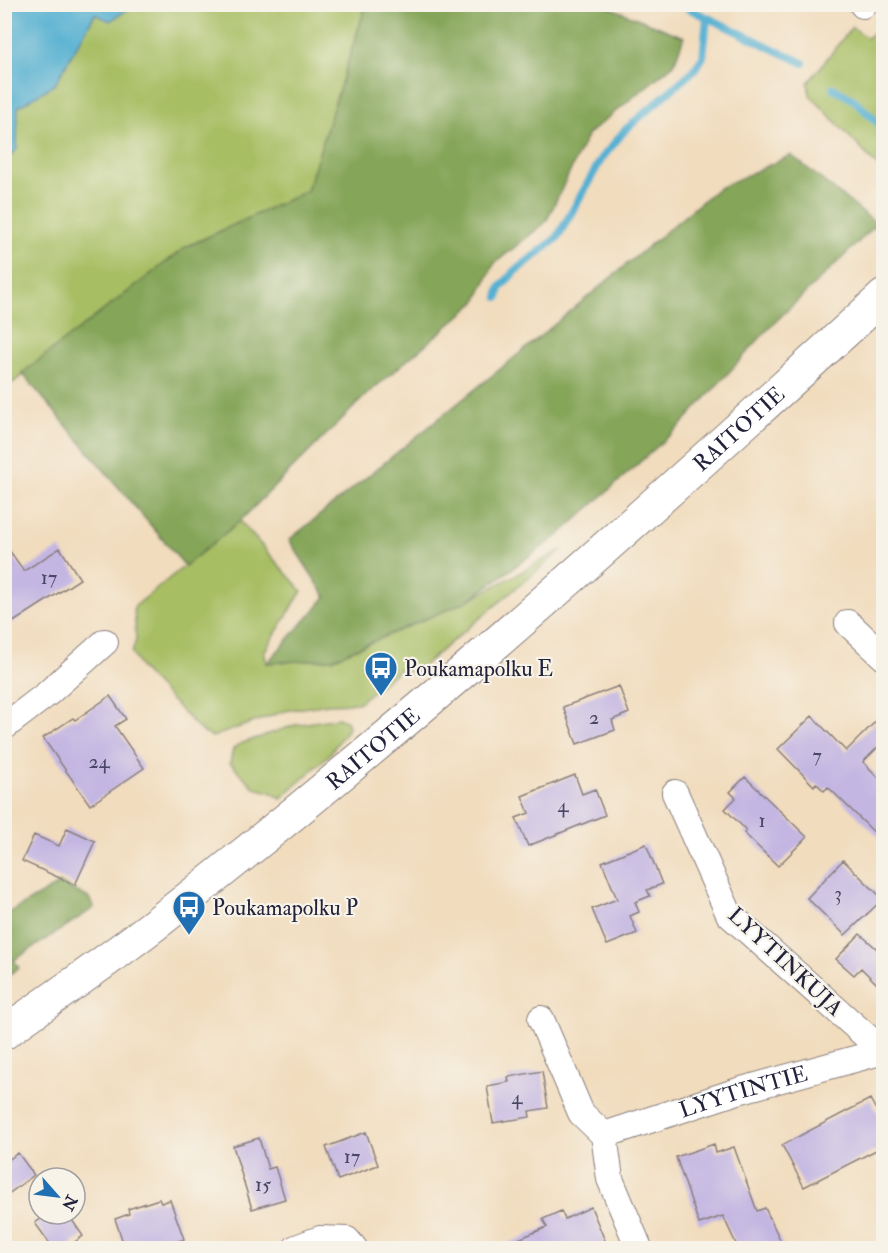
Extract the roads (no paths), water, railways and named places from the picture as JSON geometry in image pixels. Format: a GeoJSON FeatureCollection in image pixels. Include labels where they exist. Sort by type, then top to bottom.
{"type":"FeatureCollection","features":[{"type":"Feature","properties":{"kind":"main road","name":"RAITOTIE"},"geometry":{"type":"LineString","coordinates":[[4,1033],[162,919],[400,724],[694,469],[884,296]]}},
{"type":"Feature","properties":{"kind":"street"},"geometry":{"type":"LineString","coordinates":[[848,623],[884,657]]}},
{"type":"Feature","properties":{"kind":"street"},"geometry":{"type":"LineString","coordinates":[[4,727],[47,694],[105,642]]}},
{"type":"Feature","properties":{"kind":"street","name":"LYYTINKUJA"},"geometry":{"type":"LineString","coordinates":[[675,793],[729,914],[883,1052]]}},
{"type":"Feature","properties":{"kind":"street"},"geometry":{"type":"LineString","coordinates":[[541,1019],[581,1113],[604,1135],[610,1179],[639,1248]]}},
{"type":"Feature","properties":{"kind":"street","name":"LYYTINTIE"},"geometry":{"type":"LineString","coordinates":[[604,1135],[738,1091],[883,1052]]}},
{"type":"Feature","properties":{"kind":"street"},"geometry":{"type":"LineString","coordinates":[[296,1248],[320,1239],[350,1244]]}},
{"type":"Feature","properties":{"kind":"water"},"geometry":{"type":"Polygon","coordinates":[[[5,4],[128,4],[129,9],[110,21],[95,14],[55,84],[18,107],[17,149],[5,162],[5,4]]]}},
{"type":"Feature","properties":{"kind":"waterway"},"geometry":{"type":"LineString","coordinates":[[679,4],[803,63]]}},
{"type":"Feature","properties":{"kind":"waterway"},"geometry":{"type":"LineString","coordinates":[[498,297],[500,288],[514,272],[557,238],[602,158],[625,130],[693,71],[703,57],[707,17]]}},
{"type":"Feature","properties":{"kind":"waterway"},"geometry":{"type":"LineString","coordinates":[[833,88],[854,100],[884,129]]}},
{"type":"Feature","properties":{"kind":"place","name":"Poukamapolku E"},"geometry":{"type":"Point","coordinates":[381,697]}},
{"type":"Feature","properties":{"kind":"place","name":"Poukamapolku P"},"geometry":{"type":"Point","coordinates":[189,936]}}]}
